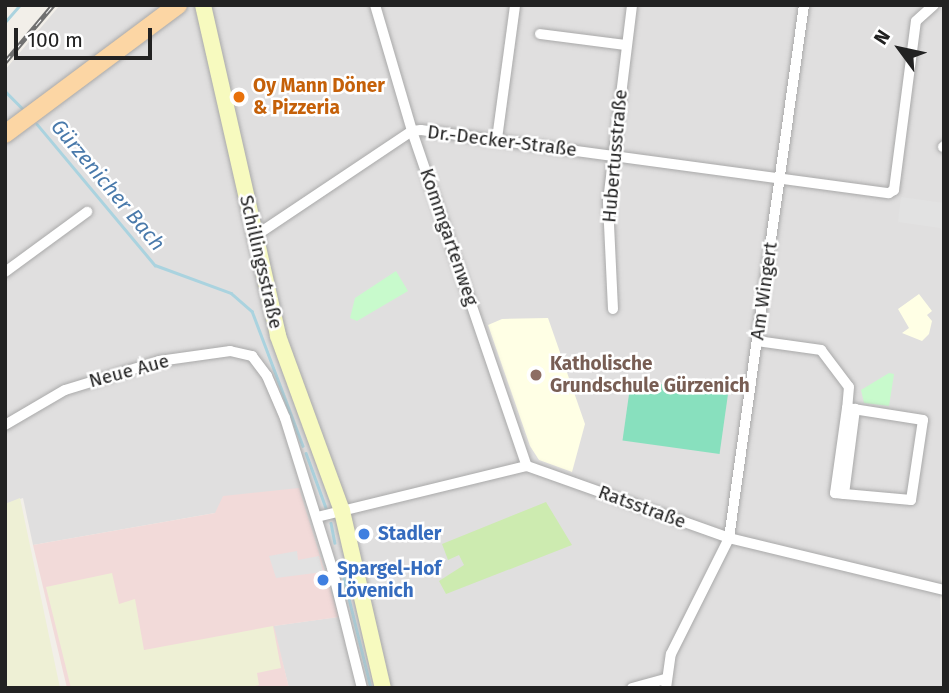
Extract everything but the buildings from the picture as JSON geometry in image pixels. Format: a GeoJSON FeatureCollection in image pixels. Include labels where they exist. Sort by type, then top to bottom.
{"type":"FeatureCollection","features":[{"type":"Feature","properties":{"kind":"main road"},"geometry":{"type":"LineString","coordinates":[[5,134],[178,5]]}},
{"type":"Feature","properties":{"kind":"main road","name":"Schillingsstraße"},"geometry":{"type":"LineString","coordinates":[[203,5],[288,370],[342,511],[383,688]]}},
{"type":"Feature","properties":{"kind":"street","name":"Kommgartenweg"},"geometry":{"type":"LineString","coordinates":[[375,5],[412,131],[527,466]]}},
{"type":"Feature","properties":{"kind":"street"},"geometry":{"type":"LineString","coordinates":[[497,139],[515,5]]}},
{"type":"Feature","properties":{"kind":"street","name":"Hubertusstraße"},"geometry":{"type":"LineString","coordinates":[[613,309],[608,215],[612,156],[632,5]]}},
{"type":"Feature","properties":{"kind":"street","name":"Am Wingert"},"geometry":{"type":"LineString","coordinates":[[666,683],[671,654],[729,538],[804,5]]}},
{"type":"Feature","properties":{"kind":"street","name":"Dr.-Decker-Straße"},"geometry":{"type":"LineString","coordinates":[[255,236],[412,131],[497,139],[884,193],[894,190],[916,21],[934,5]]}},
{"type":"Feature","properties":{"kind":"street"},"geometry":{"type":"LineString","coordinates":[[540,34],[626,45]]}},
{"type":"Feature","properties":{"kind":"street"},"geometry":{"type":"LineString","coordinates":[[5,272],[87,212]]}},
{"type":"Feature","properties":{"kind":"street"},"geometry":{"type":"LineString","coordinates":[[757,341],[821,350],[849,387],[851,408],[835,493],[911,500],[921,433],[919,416],[851,408]]}},
{"type":"Feature","properties":{"kind":"street","name":"Neue Aue"},"geometry":{"type":"LineString","coordinates":[[5,425],[65,390],[159,361],[239,351],[258,363],[285,418],[317,517]]}},
{"type":"Feature","properties":{"kind":"street"},"geometry":{"type":"LineString","coordinates":[[362,688],[317,517],[527,466]]}},
{"type":"Feature","properties":{"kind":"street","name":"Ratsstraße"},"geometry":{"type":"LineString","coordinates":[[527,466],[729,538],[944,590]]}},
{"type":"Feature","properties":{"kind":"street"},"geometry":{"type":"LineString","coordinates":[[632,688],[666,683]]}},
{"type":"Feature","properties":{"kind":"shaded area"},"geometry":{"type":"Polygon","coordinates":[[[60,5],[944,5],[944,558],[940,589],[944,688],[289,688],[273,626],[338,617],[215,513],[33,545],[23,498],[5,504],[5,70],[60,5]]]}},
{"type":"Feature","properties":{"kind":"shaded area"},"geometry":{"type":"Polygon","coordinates":[[[901,197],[944,203],[944,235],[940,228],[898,222],[901,197]]]}},
{"type":"Feature","properties":{"kind":"shaded area"},"geometry":{"type":"Polygon","coordinates":[[[919,294],[932,311],[927,315],[932,321],[929,334],[922,341],[902,333],[909,328],[898,309],[919,294]]]}},
{"type":"Feature","properties":{"kind":"shaded area","name":"Katholische Grundschule Gürzenich"},"geometry":{"type":"Polygon","coordinates":[[[548,318],[585,424],[572,472],[539,460],[530,446],[488,325],[502,319],[548,318]]]}},
{"type":"Feature","properties":{"kind":"shaded area"},"geometry":{"type":"Polygon","coordinates":[[[299,488],[339,617],[274,626],[289,688],[67,688],[33,545],[215,513],[223,496],[299,488]]]}},
{"type":"Feature","properties":{"kind":"shaded area"},"geometry":{"type":"Polygon","coordinates":[[[20,498],[60,688],[5,688],[5,504],[20,498]]]}},
{"type":"Feature","properties":{"kind":"shaded area"},"geometry":{"type":"Polygon","coordinates":[[[297,551],[298,560],[319,556],[323,572],[276,578],[269,556],[297,551]]]}},
{"type":"Feature","properties":{"kind":"shaded area"},"geometry":{"type":"Polygon","coordinates":[[[384,566],[393,570],[397,579],[393,588],[384,592],[375,588],[371,579],[375,570],[384,566]]]}},
{"type":"Feature","properties":{"kind":"shaded area"},"geometry":{"type":"Polygon","coordinates":[[[112,573],[119,604],[135,599],[144,650],[273,626],[281,668],[257,673],[259,685],[248,688],[71,688],[46,587],[112,573]]]}},
{"type":"Feature","properties":{"kind":"green space"},"geometry":{"type":"Polygon","coordinates":[[[396,271],[408,291],[357,321],[350,318],[355,298],[396,271]]]}},
{"type":"Feature","properties":{"kind":"green space"},"geometry":{"type":"Polygon","coordinates":[[[889,373],[894,374],[889,406],[864,403],[861,390],[889,373]]]}},
{"type":"Feature","properties":{"kind":"green space"},"geometry":{"type":"Polygon","coordinates":[[[631,380],[728,394],[720,454],[623,440],[631,380]]]}},
{"type":"Feature","properties":{"kind":"green space"},"geometry":{"type":"Polygon","coordinates":[[[546,502],[572,545],[446,594],[439,581],[464,565],[459,555],[448,560],[442,544],[546,502]]]}},
{"type":"Feature","properties":{"kind":"waterway","name":"Gürzenicher Bach"},"geometry":{"type":"LineString","coordinates":[[5,22],[20,5]]}},
{"type":"Feature","properties":{"kind":"waterway","name":"Gürzenicher Bach"},"geometry":{"type":"LineString","coordinates":[[5,91],[23,109]]}},
{"type":"Feature","properties":{"kind":"waterway","name":"Gürzenicher Bach"},"geometry":{"type":"LineString","coordinates":[[37,124],[155,265],[231,293],[252,311],[303,446]]}},
{"type":"Feature","properties":{"kind":"waterway","name":"Gürzenicher Bach"},"geometry":{"type":"LineString","coordinates":[[306,453],[326,508]]}},
{"type":"Feature","properties":{"kind":"waterway","name":"Gürzenicher Bach"},"geometry":{"type":"LineString","coordinates":[[331,523],[335,543]]}},
{"type":"Feature","properties":{"kind":"waterway","name":"Gürzenicher Bach"},"geometry":{"type":"LineString","coordinates":[[344,578],[371,688]]}},
{"type":"Feature","properties":{"kind":"railway"},"geometry":{"type":"LineString","coordinates":[[5,62],[53,5]]}},
{"type":"Feature","properties":{"kind":"place","name":"Oy Mann Döner & Pizzeria"},"geometry":{"type":"Point","coordinates":[239,97]}},
{"type":"Feature","properties":{"kind":"place","name":"Katholische Grundschule Gürzenich"},"geometry":{"type":"Point","coordinates":[536,375]}},
{"type":"Feature","properties":{"kind":"place","name":"Stadler"},"geometry":{"type":"Point","coordinates":[364,534]}},
{"type":"Feature","properties":{"kind":"place","name":"Spargel-Hof Lövenich"},"geometry":{"type":"Point","coordinates":[323,580]}}]}
